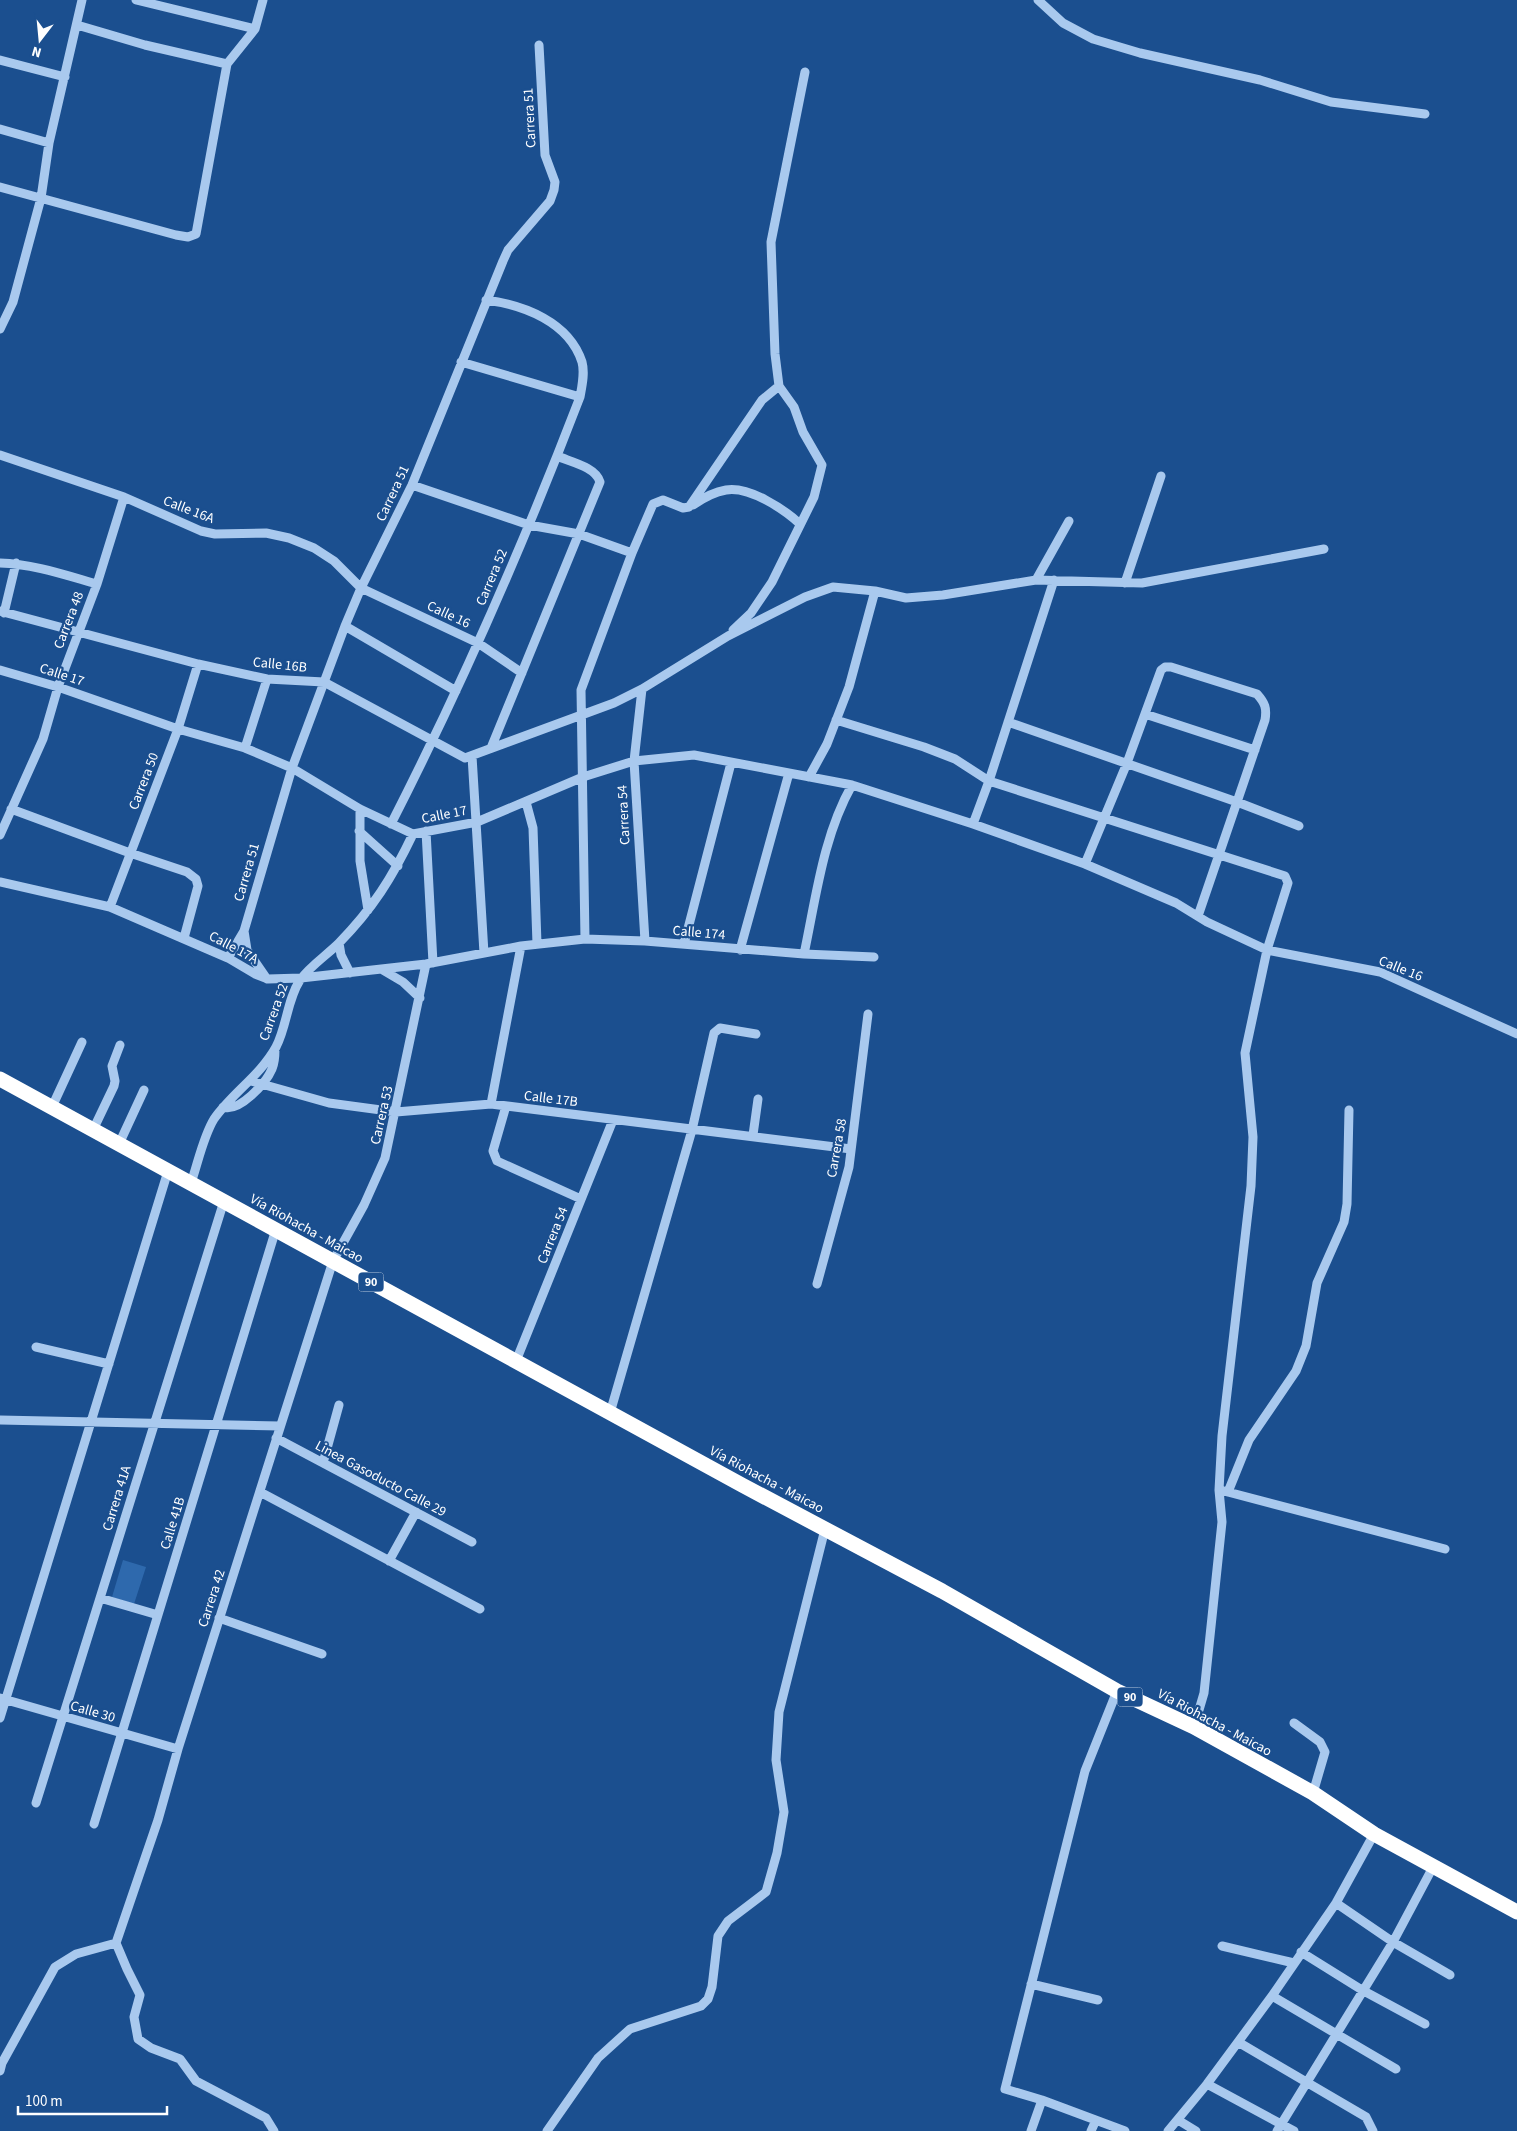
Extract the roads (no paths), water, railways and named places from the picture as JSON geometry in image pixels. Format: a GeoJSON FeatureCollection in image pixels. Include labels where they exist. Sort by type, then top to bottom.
{"type":"FeatureCollection","features":[{"type":"Feature","properties":{"kind":"highway","name":"Vía Riohacha - Maicao"},"geometry":{"type":"LineString","coordinates":[[0,1079],[610,1413],[942,1591],[1117,1690],[1194,1727],[1313,1793],[1374,1834],[1517,1912]]}},
{"type":"Feature","properties":{"kind":"street"},"geometry":{"type":"LineString","coordinates":[[0,329],[13,302],[41,198],[49,143],[82,0]]}},
{"type":"Feature","properties":{"kind":"street"},"geometry":{"type":"LineString","coordinates":[[136,0],[254,29]]}},
{"type":"Feature","properties":{"kind":"street"},"geometry":{"type":"LineString","coordinates":[[0,187],[176,235],[188,237],[196,234],[227,64],[254,29],[262,0]]}},
{"type":"Feature","properties":{"kind":"street"},"geometry":{"type":"LineString","coordinates":[[1038,0],[1062,23],[1093,39],[1140,53],[1260,80],[1331,102],[1426,114]]}},
{"type":"Feature","properties":{"kind":"street"},"geometry":{"type":"LineString","coordinates":[[77,25],[145,45],[227,64]]}},
{"type":"Feature","properties":{"kind":"street","name":"Carrera 51"},"geometry":{"type":"LineString","coordinates":[[228,958],[244,930],[292,768],[361,588],[412,485],[508,250],[550,200],[554,190],[555,182],[545,156],[539,45]]}},
{"type":"Feature","properties":{"kind":"street"},"geometry":{"type":"LineString","coordinates":[[0,60],[65,77]]}},
{"type":"Feature","properties":{"kind":"street"},"geometry":{"type":"LineString","coordinates":[[728,636],[751,613],[772,582],[814,497],[822,464],[803,432],[794,407],[779,386],[775,354],[771,242],[805,72]]}},
{"type":"Feature","properties":{"kind":"street"},"geometry":{"type":"LineString","coordinates":[[0,129],[49,143]]}},
{"type":"Feature","properties":{"kind":"street","name":"Carrera 52"},"geometry":{"type":"LineString","coordinates":[[391,824],[433,741],[478,643],[529,525],[580,397],[583,380],[582,363],[567,336],[542,316],[510,303],[486,300]]}},
{"type":"Feature","properties":{"kind":"street"},"geometry":{"type":"LineString","coordinates":[[461,362],[580,397]]}},
{"type":"Feature","properties":{"kind":"street"},"geometry":{"type":"LineString","coordinates":[[690,507],[762,400],[779,386]]}},
{"type":"Feature","properties":{"kind":"street","name":"Calle 16A"},"geometry":{"type":"LineString","coordinates":[[0,455],[124,497],[201,530],[215,534],[266,533],[289,538],[314,548],[334,560],[361,588]]}},
{"type":"Feature","properties":{"kind":"street"},"geometry":{"type":"LineString","coordinates":[[491,748],[600,482],[598,475],[592,471],[557,456]]}},
{"type":"Feature","properties":{"kind":"street"},"geometry":{"type":"LineString","coordinates":[[1125,582],[1161,476]]}},
{"type":"Feature","properties":{"kind":"street"},"geometry":{"type":"LineString","coordinates":[[412,485],[529,525],[579,534],[632,553]]}},
{"type":"Feature","properties":{"kind":"street"},"geometry":{"type":"LineString","coordinates":[[585,939],[580,690],[632,553],[653,504],[663,500],[683,508],[690,507],[708,495],[727,489],[747,493],[769,502],[785,511],[800,524]]}},
{"type":"Feature","properties":{"kind":"street","name":"Carrera 48"},"geometry":{"type":"LineString","coordinates":[[0,834],[43,739],[58,687],[97,584],[124,497]]}},
{"type":"Feature","properties":{"kind":"street"},"geometry":{"type":"LineString","coordinates":[[1036,580],[1069,521]]}},
{"type":"Feature","properties":{"kind":"street"},"geometry":{"type":"LineString","coordinates":[[484,953],[477,822],[468,757],[580,716],[642,689],[728,636],[805,597],[833,587],[875,591],[906,598],[943,595],[1036,580],[1142,583],[1324,549]]}},
{"type":"Feature","properties":{"kind":"street"},"geometry":{"type":"LineString","coordinates":[[0,563],[16,564],[97,584]]}},
{"type":"Feature","properties":{"kind":"street"},"geometry":{"type":"LineString","coordinates":[[2,612],[16,564]]}},
{"type":"Feature","properties":{"kind":"street"},"geometry":{"type":"LineString","coordinates":[[973,824],[989,781],[1054,580]]}},
{"type":"Feature","properties":{"kind":"street","name":"Calle 16"},"geometry":{"type":"LineString","coordinates":[[361,588],[478,643],[522,673]]}},
{"type":"Feature","properties":{"kind":"street"},"geometry":{"type":"LineString","coordinates":[[809,777],[826,744],[849,687],[875,591]]}},
{"type":"Feature","properties":{"kind":"street","name":"Calle 16B"},"geometry":{"type":"LineString","coordinates":[[2,612],[198,664],[267,679],[324,682],[433,741],[468,757]]}},
{"type":"Feature","properties":{"kind":"street"},"geometry":{"type":"LineString","coordinates":[[345,626],[456,691]]}},
{"type":"Feature","properties":{"kind":"street","name":"Carrera 50"},"geometry":{"type":"LineString","coordinates":[[110,907],[178,729],[198,664]]}},
{"type":"Feature","properties":{"kind":"street"},"geometry":{"type":"LineString","coordinates":[[1085,864],[1127,763],[1161,670],[1165,666],[1256,694],[1264,701],[1267,710],[1198,916]]}},
{"type":"Feature","properties":{"kind":"street","name":"Calle 17"},"geometry":{"type":"LineString","coordinates":[[0,670],[58,687],[178,729],[245,748],[292,768],[360,809],[413,834],[477,822],[583,777],[634,761],[694,755],[852,785],[973,824],[1085,864]]}},
{"type":"Feature","properties":{"kind":"street"},"geometry":{"type":"LineString","coordinates":[[245,748],[267,679]]}},
{"type":"Feature","properties":{"kind":"street","name":"Carrera 54"},"geometry":{"type":"LineString","coordinates":[[642,689],[634,761],[645,941]]}},
{"type":"Feature","properties":{"kind":"street"},"geometry":{"type":"LineString","coordinates":[[1145,714],[1255,750]]}},
{"type":"Feature","properties":{"kind":"street"},"geometry":{"type":"LineString","coordinates":[[836,720],[924,747],[955,759],[989,781],[1104,816],[1285,876],[1288,883],[1267,950],[1246,1053],[1253,1137],[1251,1186],[1222,1436],[1219,1490],[1222,1522],[1209,1646],[1204,1693],[1194,1727]]}},
{"type":"Feature","properties":{"kind":"street"},"geometry":{"type":"LineString","coordinates":[[1008,722],[1237,802],[1298,826]]}},
{"type":"Feature","properties":{"kind":"street"},"geometry":{"type":"LineString","coordinates":[[684,944],[731,763]]}},
{"type":"Feature","properties":{"kind":"street"},"geometry":{"type":"LineString","coordinates":[[740,950],[790,773]]}},
{"type":"Feature","properties":{"kind":"street"},"geometry":{"type":"LineString","coordinates":[[804,954],[823,864],[841,804],[852,785]]}},
{"type":"Feature","properties":{"kind":"street"},"geometry":{"type":"LineString","coordinates":[[526,802],[533,828],[537,944]]}},
{"type":"Feature","properties":{"kind":"street"},"geometry":{"type":"LineString","coordinates":[[11,809],[187,872],[196,879],[198,886],[184,938]]}},
{"type":"Feature","properties":{"kind":"street"},"geometry":{"type":"LineString","coordinates":[[360,809],[359,830],[362,879],[368,910]]}},
{"type":"Feature","properties":{"kind":"street"},"geometry":{"type":"LineString","coordinates":[[359,830],[398,866]]}},
{"type":"Feature","properties":{"kind":"street","name":"Carrera 53"},"geometry":{"type":"LineString","coordinates":[[333,1261],[364,1205],[385,1158],[420,998],[430,963],[426,831]]}},
{"type":"Feature","properties":{"kind":"street","name":"Carrera 52"},"geometry":{"type":"LineString","coordinates":[[191,1183],[209,1130],[223,1108],[250,1081],[275,1049],[279,1041],[291,996],[301,978],[339,943],[378,899],[398,866],[413,834]]}},
{"type":"Feature","properties":{"kind":"street","name":"Calle 16"},"geometry":{"type":"LineString","coordinates":[[1085,864],[1176,903],[1267,950],[1380,972],[1517,1034]]}},
{"type":"Feature","properties":{"kind":"street","name":"Calle 17A"},"geometry":{"type":"LineString","coordinates":[[0,882],[110,907],[228,958],[255,974],[268,979],[301,978],[430,963],[521,946]]}},
{"type":"Feature","properties":{"kind":"street"},"geometry":{"type":"LineString","coordinates":[[244,930],[247,950],[268,979]]}},
{"type":"Feature","properties":{"kind":"street","name":"Calle 174"},"geometry":{"type":"LineString","coordinates":[[521,946],[585,939],[645,941],[740,950],[874,957]]}},
{"type":"Feature","properties":{"kind":"street"},"geometry":{"type":"LineString","coordinates":[[339,943],[344,963],[350,972]]}},
{"type":"Feature","properties":{"kind":"street"},"geometry":{"type":"LineString","coordinates":[[491,1104],[521,946]]}},
{"type":"Feature","properties":{"kind":"street"},"geometry":{"type":"LineString","coordinates":[[381,969],[403,982],[420,998]]}},
{"type":"Feature","properties":{"kind":"street","name":"Carrera 58"},"geometry":{"type":"LineString","coordinates":[[817,1284],[848,1167],[868,1014]]}},
{"type":"Feature","properties":{"kind":"street"},"geometry":{"type":"LineString","coordinates":[[610,1413],[692,1130],[714,1033],[720,1028],[756,1034]]}},
{"type":"Feature","properties":{"kind":"street"},"geometry":{"type":"LineString","coordinates":[[52,1107],[82,1042]]}},
{"type":"Feature","properties":{"kind":"street"},"geometry":{"type":"LineString","coordinates":[[93,1130],[114,1086],[112,1066],[120,1045]]}},
{"type":"Feature","properties":{"kind":"street"},"geometry":{"type":"LineString","coordinates":[[223,1108],[229,1109],[239,1106],[261,1085],[272,1070],[275,1049]]}},
{"type":"Feature","properties":{"kind":"street","name":"Calle 17B"},"geometry":{"type":"LineString","coordinates":[[250,1081],[329,1103],[396,1112],[491,1104],[692,1130],[753,1135],[851,1149]]}},
{"type":"Feature","properties":{"kind":"street"},"geometry":{"type":"LineString","coordinates":[[119,1144],[144,1090]]}},
{"type":"Feature","properties":{"kind":"street"},"geometry":{"type":"LineString","coordinates":[[753,1135],[758,1099]]}},
{"type":"Feature","properties":{"kind":"street"},"geometry":{"type":"LineString","coordinates":[[506,1106],[493,1151],[497,1161],[581,1199]]}},
{"type":"Feature","properties":{"kind":"street"},"geometry":{"type":"LineString","coordinates":[[1228,1492],[1248,1440],[1296,1372],[1306,1346],[1317,1283],[1344,1222],[1347,1204],[1349,1110]]}},
{"type":"Feature","properties":{"kind":"street","name":"Carrera 54"},"geometry":{"type":"LineString","coordinates":[[516,1361],[613,1120]]}},
{"type":"Feature","properties":{"kind":"street"},"geometry":{"type":"LineString","coordinates":[[0,1718],[3,1699],[168,1171]]}},
{"type":"Feature","properties":{"kind":"street","name":"Carrera 41A"},"geometry":{"type":"LineString","coordinates":[[36,1803],[224,1201]]}},
{"type":"Feature","properties":{"kind":"street","name":"Calle 41B"},"geometry":{"type":"LineString","coordinates":[[94,1824],[276,1230]]}},
{"type":"Feature","properties":{"kind":"street","name":"Carrera 42"},"geometry":{"type":"LineString","coordinates":[[116,1943],[158,1820],[219,1618],[333,1261]]}},
{"type":"Feature","properties":{"kind":"street"},"geometry":{"type":"LineString","coordinates":[[36,1347],[109,1364]]}},
{"type":"Feature","properties":{"kind":"street"},"geometry":{"type":"LineString","coordinates":[[323,1463],[339,1405]]}},
{"type":"Feature","properties":{"kind":"street"},"geometry":{"type":"LineString","coordinates":[[0,1420],[280,1426]]}},
{"type":"Feature","properties":{"kind":"street","name":"Linea Gasoducto Calle 29"},"geometry":{"type":"LineString","coordinates":[[276,1438],[472,1542]]}},
{"type":"Feature","properties":{"kind":"street"},"geometry":{"type":"LineString","coordinates":[[1219,1490],[1445,1549]]}},
{"type":"Feature","properties":{"kind":"street"},"geometry":{"type":"LineString","coordinates":[[260,1492],[480,1609]]}},
{"type":"Feature","properties":{"kind":"street"},"geometry":{"type":"LineString","coordinates":[[388,1561],[416,1512]]}},
{"type":"Feature","properties":{"kind":"street"},"geometry":{"type":"LineString","coordinates":[[547,2131],[598,2058],[630,2029],[701,2006],[708,1999],[712,1987],[718,1936],[728,1921],[766,1892],[777,1853],[784,1812],[776,1760],[779,1712],[826,1529]]}},
{"type":"Feature","properties":{"kind":"street"},"geometry":{"type":"LineString","coordinates":[[100,1598],[158,1615]]}},
{"type":"Feature","properties":{"kind":"street"},"geometry":{"type":"LineString","coordinates":[[219,1618],[322,1654]]}},
{"type":"Feature","properties":{"kind":"street"},"geometry":{"type":"LineString","coordinates":[[1117,1690],[1085,1771],[1005,2089],[1042,2100],[1125,2131]]}},
{"type":"Feature","properties":{"kind":"street","name":"Calle 30"},"geometry":{"type":"LineString","coordinates":[[3,1699],[178,1749]]}},
{"type":"Feature","properties":{"kind":"street"},"geometry":{"type":"LineString","coordinates":[[1294,1722],[1320,1742],[1325,1752],[1313,1793]]}},
{"type":"Feature","properties":{"kind":"street"},"geometry":{"type":"LineString","coordinates":[[1168,2131],[1207,2084],[1272,1996],[1336,1903],[1374,1834]]}},
{"type":"Feature","properties":{"kind":"street"},"geometry":{"type":"LineString","coordinates":[[1279,2127],[1392,1942],[1433,1867]]}},
{"type":"Feature","properties":{"kind":"street"},"geometry":{"type":"LineString","coordinates":[[1336,1903],[1392,1942],[1450,1975]]}},
{"type":"Feature","properties":{"kind":"street"},"geometry":{"type":"LineString","coordinates":[[0,2071],[2,2063],[55,1966],[76,1954],[116,1943],[127,1970],[140,1994],[134,2017],[138,2039],[151,2048],[180,2059],[196,2081],[266,2118],[274,2131]]}},
{"type":"Feature","properties":{"kind":"street"},"geometry":{"type":"LineString","coordinates":[[1222,1946],[1294,1963]]}},
{"type":"Feature","properties":{"kind":"street"},"geometry":{"type":"LineString","coordinates":[[1301,1952],[1362,1990],[1424,2024]]}},
{"type":"Feature","properties":{"kind":"street"},"geometry":{"type":"LineString","coordinates":[[1031,1984],[1098,2000]]}},
{"type":"Feature","properties":{"kind":"street"},"geometry":{"type":"LineString","coordinates":[[1272,1996],[1396,2069]]}},
{"type":"Feature","properties":{"kind":"street"},"geometry":{"type":"LineString","coordinates":[[1238,2042],[1366,2117],[1374,2131]]}},
{"type":"Feature","properties":{"kind":"street"},"geometry":{"type":"LineString","coordinates":[[1207,2084],[1279,2127],[1294,2131]]}},
{"type":"Feature","properties":{"kind":"street"},"geometry":{"type":"LineString","coordinates":[[1031,2131],[1042,2100]]}},
{"type":"Feature","properties":{"kind":"street"},"geometry":{"type":"LineString","coordinates":[[1091,2131],[1096,2120]]}},
{"type":"Feature","properties":{"kind":"street"},"geometry":{"type":"LineString","coordinates":[[1178,2120],[1196,2131]]}}]}
